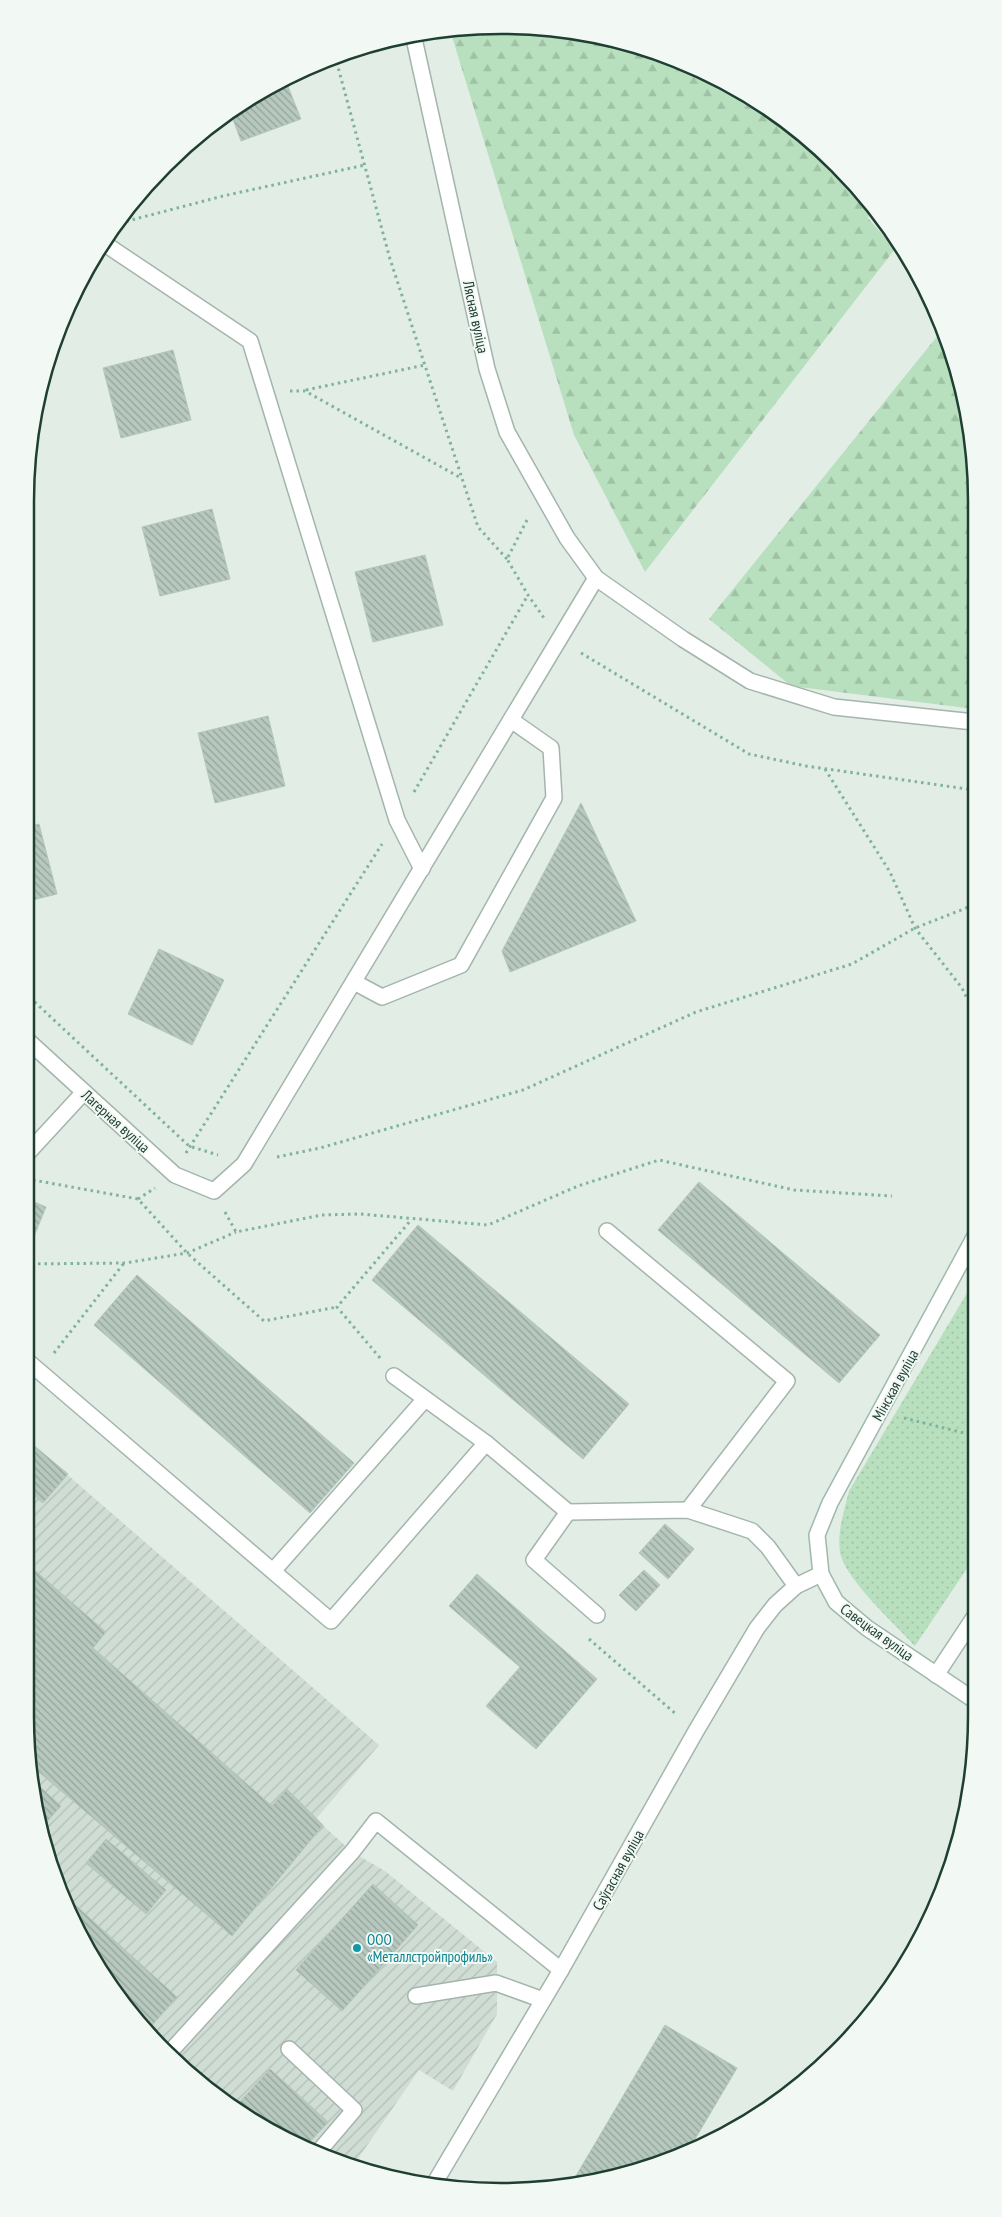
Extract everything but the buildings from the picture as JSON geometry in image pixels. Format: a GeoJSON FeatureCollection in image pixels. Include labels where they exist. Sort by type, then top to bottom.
{"type":"FeatureCollection","features":[{"type":"Feature","properties":{"kind":"street","name":"Лясная вуліца"},"geometry":{"type":"LineString","coordinates":[[415,42],[487,369],[507,432],[567,538],[596,578],[683,639],[750,682],[834,707],[968,721]]}},
{"type":"Feature","properties":{"kind":"street"},"geometry":{"type":"LineString","coordinates":[[109,246],[250,341],[397,820],[422,869]]}},
{"type":"Feature","properties":{"kind":"street"},"geometry":{"type":"LineString","coordinates":[[214,1191],[244,1164],[596,578]]}},
{"type":"Feature","properties":{"kind":"street"},"geometry":{"type":"LineString","coordinates":[[354,982],[382,997],[461,965],[554,798],[551,748],[511,720]]}},
{"type":"Feature","properties":{"kind":"street","name":"Лагерная вуліца"},"geometry":{"type":"LineString","coordinates":[[34,1046],[175,1175],[214,1191]]}},
{"type":"Feature","properties":{"kind":"street"},"geometry":{"type":"LineString","coordinates":[[34,1146],[84,1092]]}},
{"type":"Feature","properties":{"kind":"street"},"geometry":{"type":"LineString","coordinates":[[607,1231],[787,1381],[688,1510]]}},
{"type":"Feature","properties":{"kind":"street","name":"Мінская вуліца"},"geometry":{"type":"LineString","coordinates":[[817,1535],[830,1503],[968,1251]]}},
{"type":"Feature","properties":{"kind":"street"},"geometry":{"type":"LineString","coordinates":[[34,1367],[331,1621],[486,1443]]}},
{"type":"Feature","properties":{"kind":"street"},"geometry":{"type":"LineString","coordinates":[[394,1376],[486,1443],[568,1512],[688,1510],[752,1531],[768,1547],[796,1586]]}},
{"type":"Feature","properties":{"kind":"street"},"geometry":{"type":"LineString","coordinates":[[273,1571],[425,1398]]}},
{"type":"Feature","properties":{"kind":"street"},"geometry":{"type":"LineString","coordinates":[[568,1512],[534,1560],[597,1615]]}},
{"type":"Feature","properties":{"kind":"street","name":"Савецкая вуліца"},"geometry":{"type":"LineString","coordinates":[[817,1535],[820,1574],[836,1602],[867,1628],[968,1696]]}},
{"type":"Feature","properties":{"kind":"street","name":"Саўгасная вуліца"},"geometry":{"type":"LineString","coordinates":[[437,2179],[561,1970],[696,1731],[757,1628],[774,1605],[796,1586],[820,1574]]}},
{"type":"Feature","properties":{"kind":"street"},"geometry":{"type":"LineString","coordinates":[[936,1675],[968,1627]]}},
{"type":"Feature","properties":{"kind":"street"},"geometry":{"type":"LineString","coordinates":[[173,2048],[352,1852],[376,1821],[561,1970]]}},
{"type":"Feature","properties":{"kind":"street"},"geometry":{"type":"LineString","coordinates":[[416,1996],[496,1982],[543,2000]]}},
{"type":"Feature","properties":{"kind":"street"},"geometry":{"type":"LineString","coordinates":[[289,2049],[354,2110],[322,2148]]}},
{"type":"Feature","properties":{"kind":"path"},"geometry":{"type":"LineString","coordinates":[[337,64],[390,259],[478,526],[507,559],[528,595],[559,640],[749,754],[825,768],[968,789]]}},
{"type":"Feature","properties":{"kind":"path"},"geometry":{"type":"LineString","coordinates":[[127,221],[223,196],[364,165]]}},
{"type":"Feature","properties":{"kind":"path"},"geometry":{"type":"LineString","coordinates":[[266,392],[305,391],[425,365]]}},
{"type":"Feature","properties":{"kind":"path"},"geometry":{"type":"LineString","coordinates":[[305,391],[462,478]]}},
{"type":"Feature","properties":{"kind":"path"},"geometry":{"type":"LineString","coordinates":[[507,559],[541,494]]}},
{"type":"Feature","properties":{"kind":"path"},"geometry":{"type":"LineString","coordinates":[[175,1175],[189,1146],[397,820],[528,595]]}},
{"type":"Feature","properties":{"kind":"path"},"geometry":{"type":"LineString","coordinates":[[825,768],[890,872],[915,928],[962,988],[968,1000]]}},
{"type":"Feature","properties":{"kind":"path"},"geometry":{"type":"LineString","coordinates":[[34,1001],[189,1146],[244,1164],[320,1148],[523,1090],[696,1012],[852,964],[915,928],[968,907]]}},
{"type":"Feature","properties":{"kind":"path"},"geometry":{"type":"LineString","coordinates":[[34,1264],[125,1263],[187,1253],[236,1232],[322,1215],[360,1214],[411,1220],[488,1225],[578,1186],[660,1160],[794,1190],[892,1196]]}},
{"type":"Feature","properties":{"kind":"path"},"geometry":{"type":"LineString","coordinates":[[34,1180],[138,1199],[187,1253],[264,1321],[337,1307],[411,1220]]}},
{"type":"Feature","properties":{"kind":"path"},"geometry":{"type":"LineString","coordinates":[[214,1191],[236,1232]]}},
{"type":"Feature","properties":{"kind":"path"},"geometry":{"type":"LineString","coordinates":[[49,1360],[125,1263]]}},
{"type":"Feature","properties":{"kind":"path"},"geometry":{"type":"LineString","coordinates":[[337,1307],[394,1376]]}},
{"type":"Feature","properties":{"kind":"path"},"geometry":{"type":"LineString","coordinates":[[880,1412],[968,1434]]}},
{"type":"Feature","properties":{"kind":"path"},"geometry":{"type":"LineString","coordinates":[[582,1634],[696,1731]]}},
{"type":"Feature","properties":{"kind":"shaded area"},"geometry":{"type":"Polygon","coordinates":[[[34,1446],[379,1745],[316,1819],[352,1852],[385,1871],[497,1962],[497,2014],[453,2091],[419,2070],[357,2160],[322,2148],[267,2121],[217,2087],[193,2067],[150,2024],[112,1976],[96,1950],[69,1895],[50,1837],[38,1777],[34,1716],[34,1446]]]}},
{"type":"Feature","properties":{"kind":"green space"},"geometry":{"type":"Polygon","coordinates":[[[501,34],[532,35],[592,43],[651,59],[680,69],[708,82],[761,112],[809,150],[852,193],[869,213],[868,218],[895,249],[645,572],[574,435],[452,37],[501,34]]]}},
{"type":"Feature","properties":{"kind":"green space"},"geometry":{"type":"Polygon","coordinates":[[[938,336],[952,380],[959,410],[967,470],[968,708],[791,686],[709,619],[938,336]]]}},
{"type":"Feature","properties":{"kind":"green space"},"geometry":{"type":"Polygon","coordinates":[[[968,1291],[968,1567],[915,1646],[860,1588],[844,1563],[839,1544],[840,1529],[849,1491],[968,1291]]]}},
{"type":"Feature","properties":{"kind":"place","name":"ООО «Металлстройпрофиль»"},"geometry":{"type":"Point","coordinates":[357,1948]}}]}
